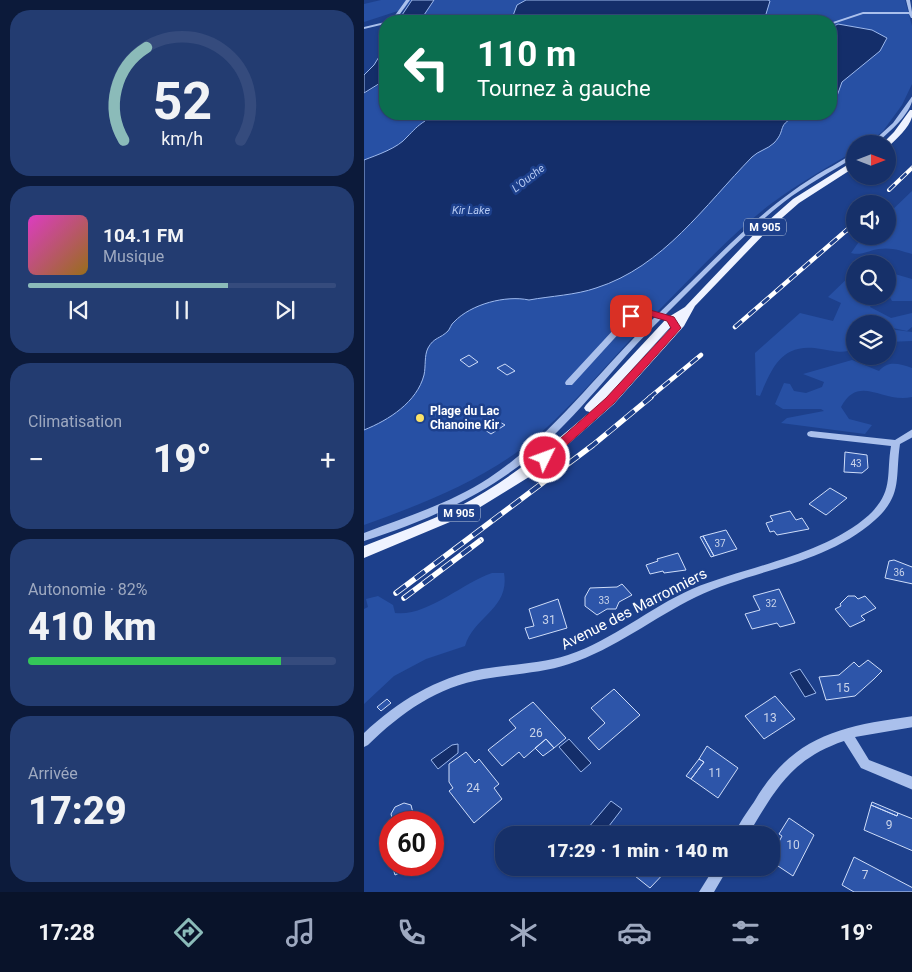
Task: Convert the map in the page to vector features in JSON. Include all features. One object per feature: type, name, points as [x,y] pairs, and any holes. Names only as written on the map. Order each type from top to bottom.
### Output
[{"type":"main road","points":[[896,135],[912,112]]},
{"type":"main road","name":"M 905","points":[[364,552],[464,510],[524,474],[545,458],[610,400],[669,322],[689,307],[764,229],[796,201],[846,170]]},
{"type":"street","points":[[397,15],[408,0]]},
{"type":"street","points":[[837,22],[863,13],[912,15],[908,0]]},
{"type":"street","points":[[364,28],[379,24]]},
{"type":"street","points":[[883,135],[895,124],[912,96]]},
{"type":"street","name":"M 905","points":[[364,537],[456,501],[505,472],[530,453],[669,322],[739,238],[772,208],[800,188],[846,160]]},
{"type":"street","points":[[569,383],[631,316],[650,313],[669,322]]},
{"type":"street","points":[[811,434],[896,443],[912,432]]},
{"type":"street","name":"Avenue des Marronniers","points":[[364,741],[403,705],[428,692],[468,677],[555,664],[572,658],[621,634],[693,593],[753,570],[800,557],[835,542],[871,517],[889,497],[896,443]]},
{"type":"street","points":[[747,826],[782,771],[808,749],[824,741],[870,728],[912,721]]},
{"type":"street","points":[[847,735],[865,764],[912,784]]},
{"type":"street","points":[[706,892],[716,876]]},
{"type":"shaded area","points":[[381,0],[412,0],[404,9],[386,15],[379,15],[379,17],[364,22],[364,4]]},
{"type":"shaded area","points":[[434,0],[905,0],[912,26],[912,84],[902,105],[883,131],[878,135],[846,135],[846,156],[782,196],[742,228],[641,328],[556,419],[537,436],[499,464],[462,485],[364,525],[364,94],[379,85],[379,120],[837,120],[837,15],[424,15]]},
{"type":"shaded area","points":[[912,191],[912,254],[888,249],[859,254],[851,253],[857,245],[896,245],[896,206]]},
{"type":"shaded area","points":[[896,274],[912,279],[912,301],[896,301]]},
{"type":"shaded area","points":[[846,280],[846,305],[871,305],[870,307],[885,315],[846,315],[846,352],[808,348],[797,349],[788,353],[775,366],[760,396],[756,395],[755,353],[800,313],[833,321],[841,303],[828,297]]},
{"type":"shaded area","points":[[912,313],[912,327],[907,331],[896,329],[896,317]]},
{"type":"shaded area","points":[[896,330],[912,332],[912,341],[896,342]]},
{"type":"shaded area","points":[[846,362],[846,365],[864,365],[879,371],[887,365],[898,364],[912,368],[912,397],[891,397],[864,391],[856,392],[848,397],[841,407],[849,419],[872,425],[865,434],[781,423],[787,418],[824,411],[821,409],[783,409],[775,404],[784,383],[790,384],[794,391],[806,393],[822,387],[824,382],[803,374]]},
{"type":"shaded area","points":[[492,573],[504,573],[502,595],[497,604],[476,627],[465,646],[426,659],[394,676],[364,704],[364,609],[368,607],[366,599],[378,596],[393,605],[395,613],[407,613],[432,605]]},
{"type":"water","points":[[412,0],[434,0],[424,15],[402,15]]},
{"type":"water","points":[[526,0],[770,1],[765,15],[513,15],[517,5]]},
{"type":"water","points":[[837,24],[872,30],[887,38],[880,51],[842,82],[837,96]]},
{"type":"water","points":[[379,57],[379,84],[364,93],[364,75]]},
{"type":"water","name":"Kir Lake","points":[[789,120],[784,124],[774,143],[752,157],[682,233],[642,265],[620,278],[596,288],[572,294],[529,300],[510,299],[489,302],[461,316],[445,334],[428,348],[424,375],[409,402],[383,421],[364,430],[364,160],[398,145],[425,121]]},
{"type":"water","points":[[800,669],[816,693],[805,697],[790,673]]},
{"type":"water","points":[[569,739],[591,763],[581,772],[559,747]]},
{"type":"water","points":[[458,744],[458,753],[438,769],[431,760],[452,745]]},
{"type":"water","points":[[611,801],[622,809],[609,826],[590,826]]},
{"type":"building","points":[[469,355],[478,362],[469,367],[460,360]]},
{"type":"building","points":[[505,364],[515,371],[507,375],[497,368]]},
{"type":"building","points":[[498,421],[505,425],[491,434],[485,430]]},
{"type":"building","points":[[845,452],[867,455],[868,468],[862,473],[844,472]]},
{"type":"building","points":[[830,488],[847,498],[826,515],[809,504]]},
{"type":"building","points":[[790,511],[796,520],[802,518],[809,529],[777,535],[774,531],[770,532],[766,523],[773,521],[770,516]]},
{"type":"building","points":[[726,530],[737,549],[714,556],[703,536]]},
{"type":"building","points":[[703,536],[714,556],[711,557],[700,537]]},
{"type":"building","points":[[678,553],[686,570],[664,573],[663,571],[650,574],[646,565],[658,561],[657,559]]},
{"type":"building","points":[[894,560],[912,567],[913,564],[913,584],[885,578],[889,561]]},
{"type":"building","points":[[622,584],[632,595],[619,602],[616,609],[607,609],[597,615],[585,606],[585,597],[590,588],[617,587]]},
{"type":"building","points":[[779,589],[795,623],[780,627],[777,623],[752,629],[745,614],[760,610],[753,596]]},
{"type":"building","points":[[848,596],[855,596],[858,599],[865,596],[876,608],[861,616],[865,620],[850,627],[835,609],[841,606],[840,604]]},
{"type":"building","points":[[558,599],[567,628],[529,639],[525,628],[534,626],[529,609]]},
{"type":"building","points":[[868,660],[882,671],[874,679],[855,696],[826,700],[819,677],[839,675],[854,662],[859,667]]},
{"type":"building","points":[[614,689],[640,715],[599,750],[588,738],[605,723],[591,708]]},
{"type":"building","points":[[775,696],[795,719],[764,739],[745,716]]},
{"type":"building","points":[[387,699],[391,703],[381,711],[377,707]]},
{"type":"building","points":[[533,702],[566,738],[554,748],[546,739],[524,758],[519,752],[502,766],[488,750],[516,728],[509,720]]},
{"type":"building","points":[[546,739],[554,748],[543,756],[535,748]]},
{"type":"building","points":[[707,746],[738,768],[718,798],[691,779],[704,762],[699,759]]},
{"type":"building","points":[[466,752],[475,763],[479,759],[499,784],[494,788],[502,799],[474,823],[449,791],[453,788],[449,782],[449,764]]},
{"type":"building","points":[[699,759],[704,762],[691,779],[686,776]]},
{"type":"building","points":[[872,802],[898,813],[897,816],[871,805]]},
{"type":"building","points":[[404,803],[411,805],[412,811],[393,811],[395,807]]},
{"type":"building","points":[[871,805],[897,816],[898,813],[913,819],[913,851],[864,830]]},
{"type":"building","points":[[789,818],[814,835],[793,876],[780,867],[780,840],[782,836],[780,832]]},
{"type":"building","points":[[854,857],[913,888],[913,892],[854,892],[842,885]]},
{"type":"building","points":[[635,876],[661,876],[650,888]]},
{"type":"railway","points":[[889,190],[913,167]]},
{"type":"railway","points":[[735,327],[846,231]]},
{"type":"railway","points":[[649,398],[701,355]]},
{"type":"railway","points":[[396,593],[593,445],[651,397]]},
{"type":"railway","points":[[404,598],[481,540]]},
{"type":"place","name":"Plage du Lac Chanoine Kir","points":[[420,418]]},
{"type":"route","points":[[545,458],[610,400],[676,328],[671,320],[650,313],[631,316]]},
{"type":"water label","name":"L'Ouche","points":[[528,178]]}]
